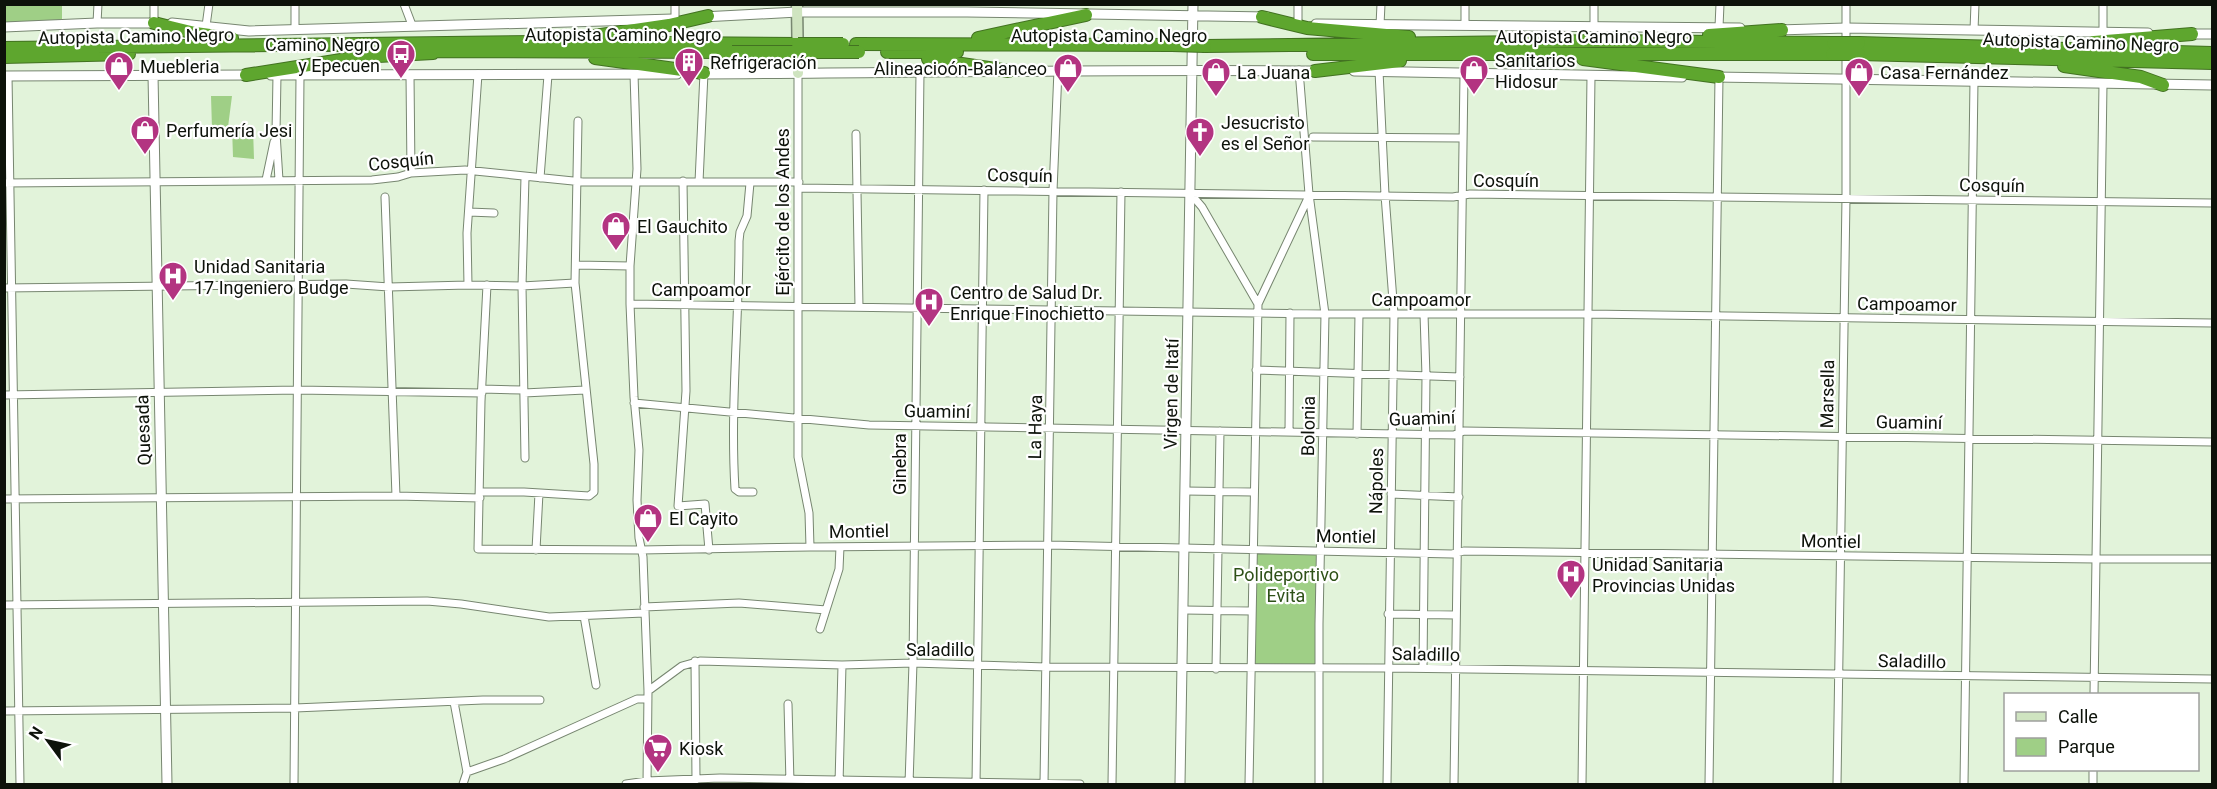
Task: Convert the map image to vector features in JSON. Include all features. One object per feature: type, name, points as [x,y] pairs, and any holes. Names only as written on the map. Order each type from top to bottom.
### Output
[{"type":"highway","points":[[907,44],[999,35],[1086,15]]},
{"type":"highway","points":[[535,42],[619,33],[708,16]]},
{"type":"highway","points":[[1262,17],[1306,28],[1455,49]]},
{"type":"highway","points":[[154,23],[220,37],[302,44]]},
{"type":"highway","points":[[1598,42],[1630,38],[1705,36],[1782,30]]},
{"type":"highway","points":[[1974,45],[2071,44],[2192,34]]},
{"type":"highway","name":"Autopista Camino Negro","points":[[4,48],[535,42],[861,50],[1172,49]]},
{"type":"highway","name":"Autopista Camino Negro","points":[[861,50],[907,44],[1205,50],[1455,49],[1598,42],[1832,49]]},
{"type":"highway","name":"Autopista Camino Negro","points":[[1455,49],[1550,53],[1859,49],[1974,45],[2212,52]]},
{"type":"highway","name":"Autopista Camino Negro","points":[[4,57],[370,50],[732,48]]},
{"type":"highway","points":[[1315,71],[1455,49]]},
{"type":"highway","name":"Autopista Camino Negro","points":[[1859,49],[2013,58],[2212,63]]},
{"type":"highway","points":[[861,50],[1009,71]]},
{"type":"highway","points":[[246,75],[360,57],[461,51]]},
{"type":"highway","points":[[510,51],[603,59],[704,74]]},
{"type":"highway","points":[[1550,53],[1598,62],[1719,77]]},
{"type":"highway","points":[[2013,58],[2140,77],[2163,85]]},
{"type":"main road","name":"Ejército de los Andes","points":[[798,8],[798,73]]},
{"type":"street","points":[[97,23],[98,4]]},
{"type":"street","points":[[154,4],[154,23]]},
{"type":"street","points":[[206,26],[210,4]]},
{"type":"street","points":[[295,4],[295,30]]},
{"type":"street","points":[[404,4],[412,25]]},
{"type":"street","points":[[675,4],[675,19]]},
{"type":"street","points":[[1117,4],[1117,15]]},
{"type":"street","name":"Virgen de Itatí","points":[[1180,784],[1193,4]]},
{"type":"street","points":[[1298,4],[1298,21]]},
{"type":"street","points":[[1380,25],[1381,4]]},
{"type":"street","points":[[1465,4],[1465,24]]},
{"type":"street","points":[[1594,4],[1594,25]]},
{"type":"street","points":[[1719,27],[1720,4]]},
{"type":"street","name":"Marsella","points":[[1837,784],[1846,198],[1846,4]]},
{"type":"street","points":[[1974,30],[1975,4]]},
{"type":"street","points":[[2103,4],[2103,31]]},
{"type":"street","points":[[4,27],[154,23],[249,31],[412,25],[627,22],[798,8],[967,8],[1037,9],[1086,15],[1279,17],[1314,24],[1594,25],[1782,30],[1846,28],[2212,34]]},
{"type":"street","name":"La Haya","points":[[1044,784],[1053,191],[1058,70]]},
{"type":"street","points":[[20,784],[16,499],[8,288],[6,76],[32,78],[153,75],[1299,70],[2212,85]]},
{"type":"street","name":"Bolonia","points":[[1299,70],[1309,194],[1325,314],[1320,551],[1319,784]]},
{"type":"street","name":"Nápoles","points":[[1379,71],[1394,314],[1387,784]]},
{"type":"street","name":"Ginebra","points":[[909,783],[920,72]]},
{"type":"street","name":"Ejército de los Andes","points":[[798,73],[798,466],[809,513],[810,547]]},
{"type":"street","points":[[468,285],[467,248],[478,74]]},
{"type":"street","points":[[634,74],[637,169],[630,266],[630,304],[634,403],[639,450],[637,500],[648,691],[647,783]]},
{"type":"street","points":[[699,182],[704,74]]},
{"type":"street","points":[[1454,784],[1464,74]]},
{"type":"street","name":"Quesada","points":[[153,75],[167,784]]},
{"type":"street","points":[[277,75],[276,134],[279,180]]},
{"type":"street","points":[[410,75],[411,173]]},
{"type":"street","points":[[540,178],[548,75]]},
{"type":"street","points":[[294,784],[300,76]]},
{"type":"street","points":[[1582,784],[1591,76]]},
{"type":"street","points":[[1709,784],[1719,77]]},
{"type":"street","points":[[1964,784],[1974,81]]},
{"type":"street","points":[[2094,693],[2103,84]]},
{"type":"street","points":[[4,499],[539,493],[589,496],[594,492],[594,464],[575,283],[578,121]]},
{"type":"street","points":[[266,180],[276,134]]},
{"type":"street","points":[[856,134],[859,307]]},
{"type":"street","points":[[1313,137],[1462,138]]},
{"type":"street","name":"Cosquín","points":[[7,183],[372,180],[411,173],[465,170],[576,181],[750,183],[858,190],[1589,195],[2212,203]]},
{"type":"street","points":[[525,177],[522,286],[525,458]]},
{"type":"street","points":[[684,181],[686,305],[684,410],[678,506],[705,504],[709,550]]},
{"type":"street","points":[[750,183],[747,216],[739,241],[733,453],[735,489],[739,492],[753,492]]},
{"type":"street","points":[[976,784],[984,190]]},
{"type":"street","points":[[1112,784],[1121,192]]},
{"type":"street","points":[[1190,193],[1202,207],[1258,308]]},
{"type":"street","points":[[1249,784],[1258,308],[1309,194]]},
{"type":"street","points":[[385,197],[396,496]]},
{"type":"street","points":[[469,212],[494,213]]},
{"type":"street","name":"Campoamor","points":[[576,265],[630,266]]},
{"type":"street","points":[[8,288],[346,284],[388,287],[522,286],[575,283]]},
{"type":"street","points":[[480,495],[482,391],[488,285]]},
{"type":"street","name":"Campoamor","points":[[630,304],[1189,311],[1258,308],[1290,313],[1325,314],[1588,314],[2212,323]]},
{"type":"street","points":[[1289,432],[1290,313]]},
{"type":"street","points":[[1357,434],[1359,314]]},
{"type":"street","points":[[1423,668],[1426,376],[1424,314]]},
{"type":"street","points":[[1256,370],[1460,377]]},
{"type":"street","points":[[4,395],[297,390],[393,392],[585,390]]},
{"type":"street","name":"Guaminí","points":[[634,403],[684,410],[869,425],[1357,434],[1454,435],[1464,431],[2212,441]]},
{"type":"street","points":[[1216,669],[1220,431]]},
{"type":"street","points":[[1185,490],[1253,492]]},
{"type":"street","points":[[536,550],[539,493]]},
{"type":"street","points":[[1391,494],[1459,497]]},
{"type":"street","name":"Montiel","points":[[480,495],[478,549],[709,550],[913,545],[1049,545],[1423,553],[1464,551],[2212,559]]},
{"type":"street","points":[[820,629],[839,569],[840,547]]},
{"type":"street","points":[[4,605],[439,602],[549,617],[739,603],[826,610]]},
{"type":"street","points":[[1184,610],[1251,611]]},
{"type":"street","points":[[1388,614],[1456,615]]},
{"type":"street","points":[[584,616],[596,685]]},
{"type":"street","points":[[648,691],[682,666],[695,661],[696,780]]},
{"type":"street","name":"Saladillo","points":[[695,661],[842,665],[912,663],[1182,669],[1423,668],[2212,679]]},
{"type":"street","points":[[839,782],[842,665]]},
{"type":"street","points":[[467,772],[504,759],[637,699],[648,699]]},
{"type":"street","points":[[4,711],[166,711],[540,700]]},
{"type":"street","points":[[454,702],[467,772],[463,784]]},
{"type":"street","points":[[788,704],[790,782]]},
{"type":"street","points":[[626,784],[696,780],[1080,784]]},
{"type":"green space","points":[[5,5],[62,5],[62,20],[5,23]]},
{"type":"green space","points":[[211,96],[232,96],[228,127],[212,128]]},
{"type":"green space","points":[[232,127],[253,128],[254,159],[233,157]]},
{"type":"green space","name":"Polideportivo Evita","points":[[1253,550],[1320,551],[1319,668],[1250,669]]},
{"type":"place","name":"Camino Negro y Epecuen","points":[[401,80]]},
{"type":"place","name":"Refrigeración","points":[[689,88]]},
{"type":"place","name":"Muebleria","points":[[119,92]]},
{"type":"place","name":"Alineacioón-Balanceo","points":[[1068,94]]},
{"type":"place","name":"Sanitarios Hidosur","points":[[1474,96]]},
{"type":"place","name":"La Juana","points":[[1216,98]]},
{"type":"place","name":"Casa Fernández","points":[[1859,98]]},
{"type":"place","name":"Perfumería Jesi","points":[[145,156]]},
{"type":"place","name":"Jesucristo es el Señor","points":[[1200,158]]},
{"type":"place","name":"El Gauchito","points":[[616,252]]},
{"type":"place","name":"Unidad Sanitaria 17 Ingeniero Budge","points":[[173,302]]},
{"type":"place","name":"Centro de Salud Dr. Enrique Finochietto","points":[[929,328]]},
{"type":"place","name":"El Cayito","points":[[648,544]]},
{"type":"place","name":"Unidad Sanitaria Provincias Unidas","points":[[1571,600]]},
{"type":"place","name":"Kiosk","points":[[658,774]]}]
